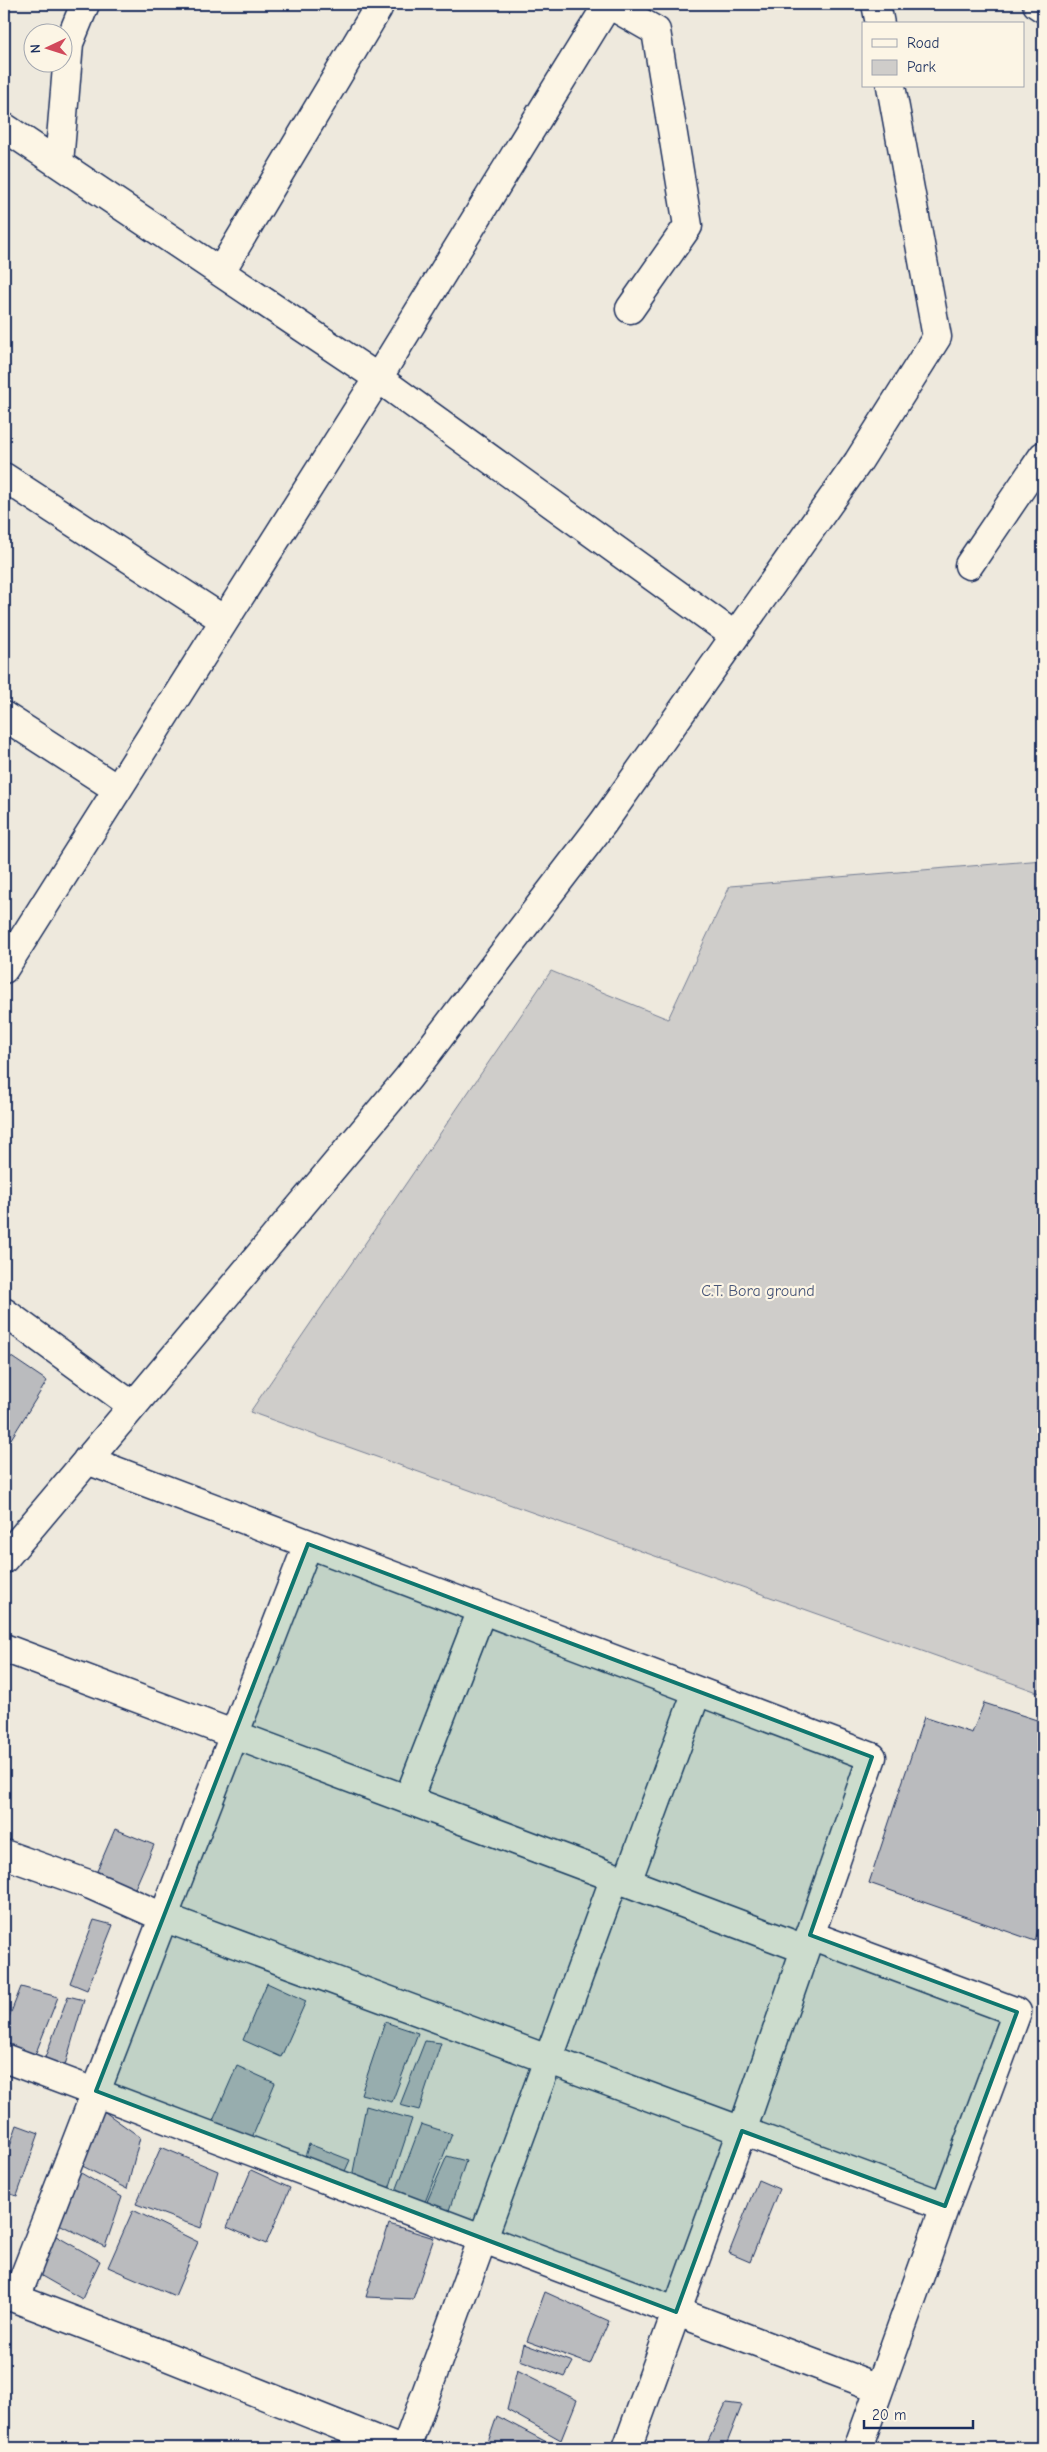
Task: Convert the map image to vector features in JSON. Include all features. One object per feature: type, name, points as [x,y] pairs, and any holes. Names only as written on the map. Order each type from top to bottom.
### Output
[{"type":"street","points":[[59,164],[69,43],[85,4]]},
{"type":"street","points":[[4,969],[378,378],[609,4],[656,31],[688,226],[630,309]]},
{"type":"street","points":[[876,4],[880,22]]},
{"type":"street","points":[[1037,4],[1043,8]]},
{"type":"street","points":[[221,271],[378,8]]},
{"type":"street","points":[[4,1559],[408,1078],[603,823],[858,462],[937,337],[891,88]]},
{"type":"street","points":[[4,127],[378,378],[735,636]]},
{"type":"street","points":[[969,565],[1043,456]]},
{"type":"street","points":[[4,477],[224,620]]},
{"type":"street","points":[[4,716],[117,790]]},
{"type":"street","points":[[4,1312],[133,1406]]},
{"type":"street","points":[[87,1460],[872,1757],[742,2131],[627,2448]]},
{"type":"street","points":[[308,1544],[96,2091],[10,2296],[396,2448]]},
{"type":"street","points":[[408,1800],[482,1610]]},
{"type":"street","points":[[4,1648],[621,1880],[1017,2012],[944,2206],[858,2448]]},
{"type":"street","points":[[406,2448],[549,2060],[697,1691]]},
{"type":"street","points":[[4,1854],[91,1885],[163,1917],[944,2206]]},
{"type":"street","points":[[4,2058],[96,2091],[879,2388]]},
{"type":"highlighted area","points":[[308,1544],[872,1757],[810,1935],[1017,2012],[945,2206],[742,2131],[676,2312],[96,2091]]},
{"type":"green space","name":"C.T. Bora ground","points":[[1043,860],[1043,1694],[250,1412],[551,971],[668,1019],[730,886]]},
{"type":"building","points":[[4,1352],[47,1381],[11,1439],[4,1435]]},
{"type":"building","points":[[984,1703],[1043,1722],[1043,1733],[1038,1754],[1043,1756],[1043,1913],[1035,1941],[869,1883],[924,1717],[972,1733]]},
{"type":"building","points":[[115,1829],[154,1845],[129,1902],[91,1885]]},
{"type":"building","points":[[94,1920],[113,1925],[87,1990],[70,1983]]},
{"type":"building","points":[[267,1983],[306,2001],[281,2057],[243,2040]]},
{"type":"building","points":[[21,1987],[58,1997],[33,2060],[4,2051],[4,2030]]},
{"type":"building","points":[[68,1996],[84,2000],[63,2072],[43,2063]]},
{"type":"building","points":[[385,2022],[418,2033],[392,2102],[361,2094]]},
{"type":"building","points":[[425,2041],[441,2043],[419,2110],[400,2105]]},
{"type":"building","points":[[237,2066],[275,2083],[251,2140],[212,2123]]},
{"type":"building","points":[[88,2100],[140,2137],[127,2189],[63,2156]]},
{"type":"building","points":[[366,2106],[412,2119],[388,2192],[352,2177]]},
{"type":"building","points":[[421,2124],[452,2134],[421,2212],[393,2199]]},
{"type":"building","points":[[17,2125],[39,2133],[17,2196],[4,2192],[4,2163]]},
{"type":"building","points":[[309,2144],[350,2160],[341,2180],[302,2166]]},
{"type":"building","points":[[161,2147],[218,2171],[201,2228],[136,2204]]},
{"type":"building","points":[[447,2156],[466,2161],[446,2219],[422,2213]]},
{"type":"building","points":[[57,2159],[122,2197],[105,2247],[39,2214]]},
{"type":"building","points":[[251,2170],[290,2188],[266,2244],[227,2227]]},
{"type":"building","points":[[758,2180],[779,2189],[750,2262],[729,2253]]},
{"type":"building","points":[[133,2210],[198,2242],[175,2296],[108,2267]]},
{"type":"building","points":[[389,2224],[434,2238],[413,2299],[366,2297]]},
{"type":"building","points":[[49,2232],[100,2261],[82,2299],[38,2274]]},
{"type":"building","points":[[545,2292],[609,2321],[590,2364],[527,2341]]},
{"type":"building","points":[[524,2344],[573,2362],[565,2377],[520,2360]]},
{"type":"building","points":[[517,2370],[577,2400],[561,2440],[507,2410]]},
{"type":"building","points":[[726,2403],[742,2405],[725,2448],[705,2448]]},
{"type":"building","points":[[497,2416],[558,2448],[486,2448]]}]
